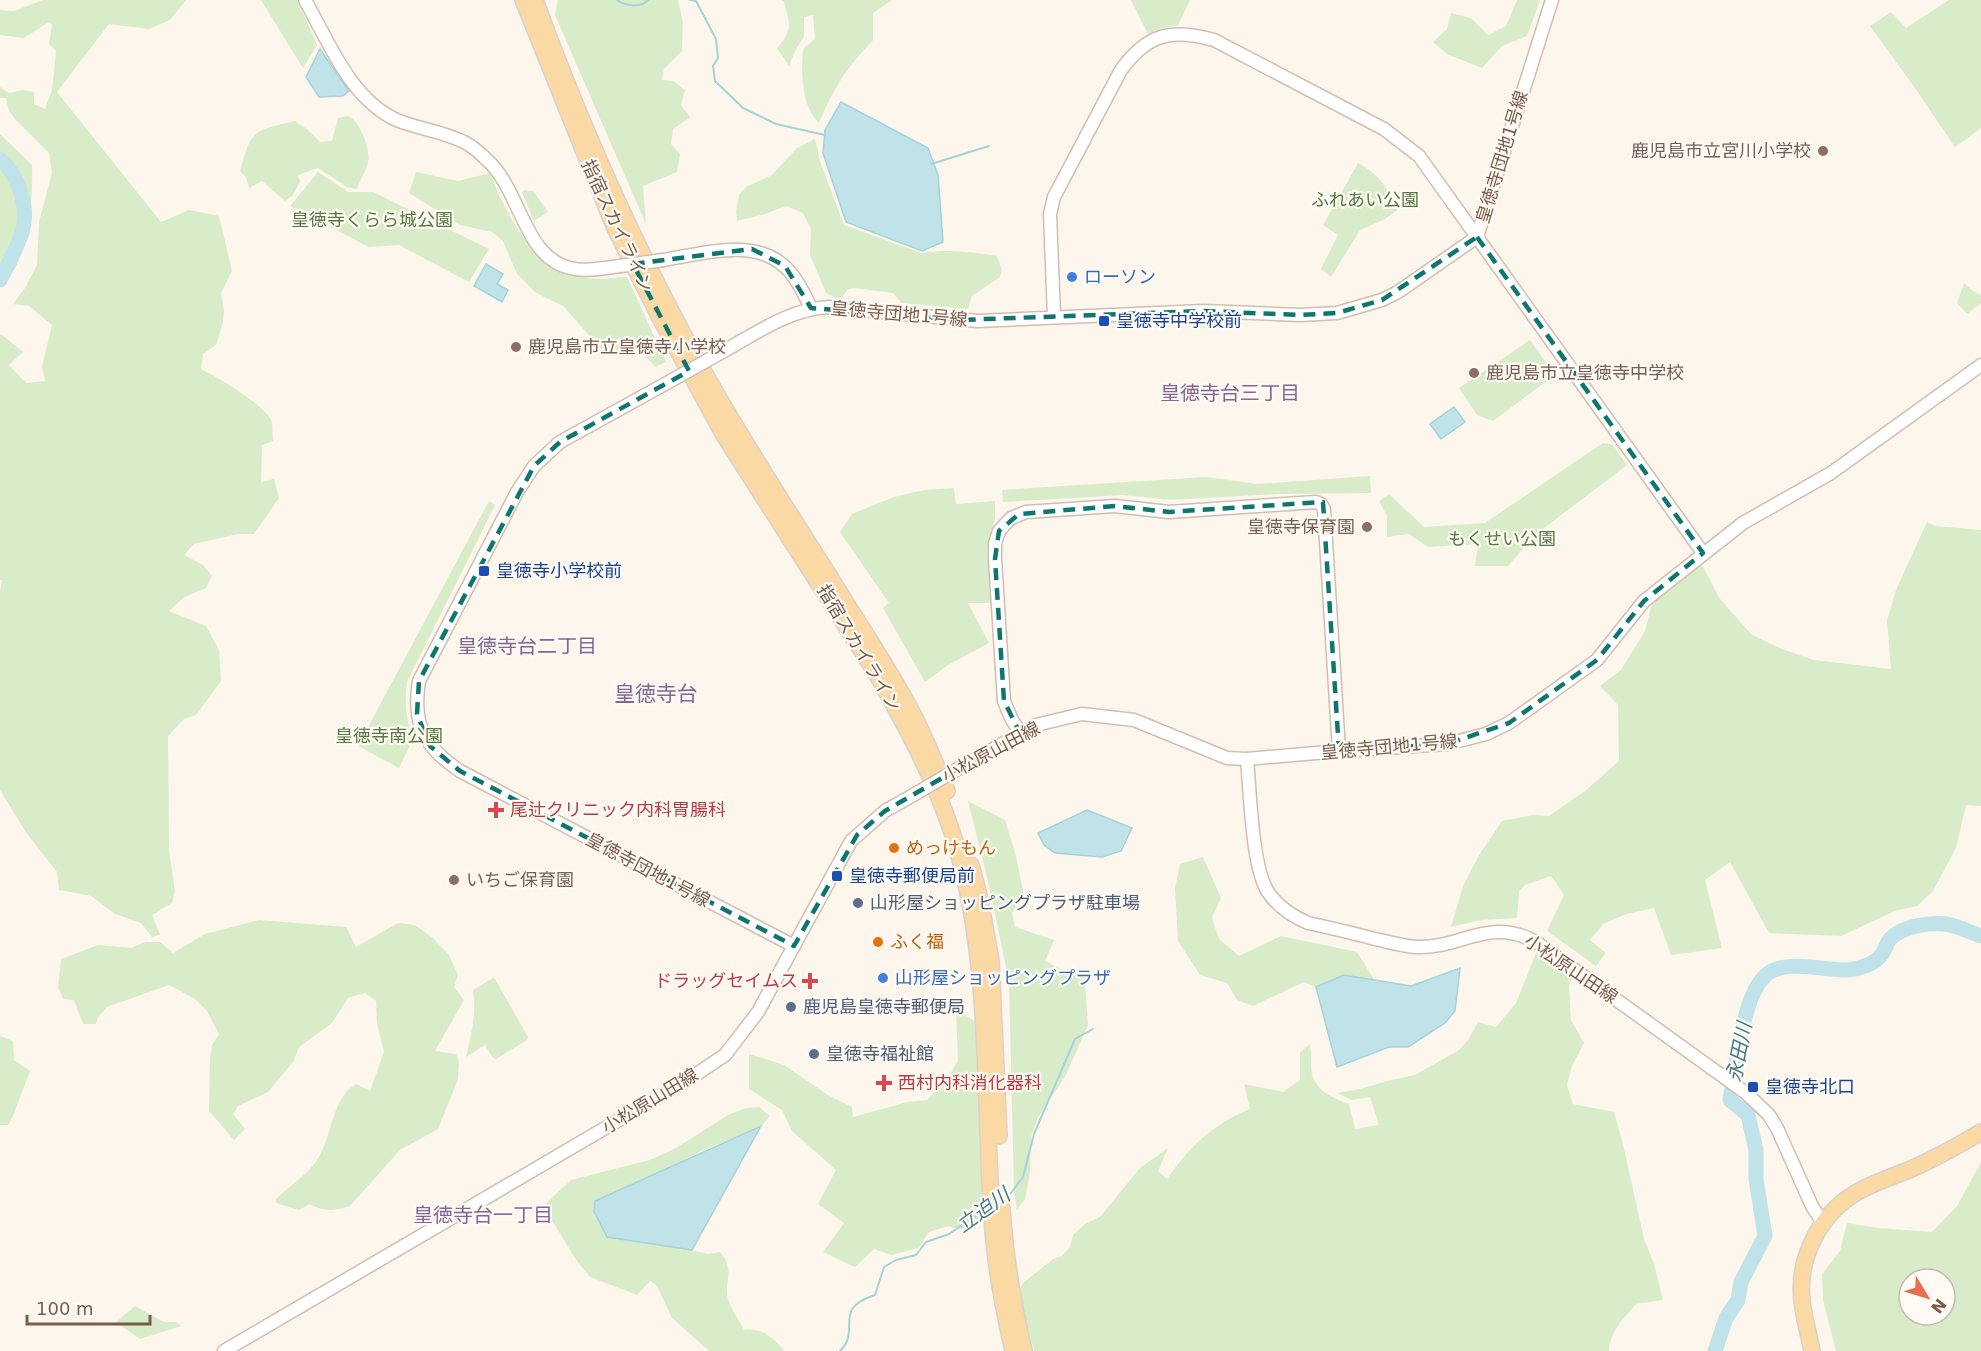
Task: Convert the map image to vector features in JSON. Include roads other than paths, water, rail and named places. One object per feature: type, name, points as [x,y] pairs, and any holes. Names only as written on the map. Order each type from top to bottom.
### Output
[{"type":"main road","name":"指宿スカイライン","points":[[523,0],[539,27],[623,213],[706,376],[891,674],[916,721],[952,803],[980,899],[991,961],[994,1003],[996,1186],[1003,1227],[1013,1351]]},
{"type":"main road","name":"指宿スカイライン","points":[[535,0],[539,27]]},
{"type":"main road","points":[[1812,1351],[1802,1300],[1802,1282],[1810,1246],[1822,1223],[1834,1210],[1860,1190],[1953,1149],[1981,1132]]},
{"type":"main road","name":"指宿スカイライン","points":[[1011,1317],[1024,1351]]},
{"type":"street","points":[[305,0],[345,71],[363,96],[398,121],[464,142],[496,168],[512,195],[534,242],[542,253],[557,263],[570,268],[587,269],[752,249],[775,258],[792,273],[811,308]]},
{"type":"street","name":"皇徳寺団地1号線","points":[[794,946],[460,771],[443,760],[430,746],[421,730],[416,698],[419,681],[517,492],[534,465],[560,442],[791,314],[811,308],[829,307],[978,321],[1204,310],[1300,315],[1337,313],[1371,304],[1398,292],[1477,237],[1552,0]]},
{"type":"street","points":[[1054,316],[1050,222],[1054,197],[1127,62],[1142,46],[1167,36],[1190,34],[1214,40],[1384,129],[1419,156],[1703,554]]},
{"type":"street","name":"皇徳寺団地1号線","points":[[1247,759],[1447,744],[1486,734],[1509,723],[1597,660],[1644,601],[1703,554],[1761,511],[1830,473],[1981,365]]},
{"type":"street","points":[[1020,733],[1004,701],[995,559],[995,543],[999,531],[1011,518],[1026,512],[1115,506],[1169,512],[1316,502],[1324,509],[1339,751]]},
{"type":"street","name":"小松原山田線","points":[[224,1351],[713,1063],[735,1043],[758,1012],[851,841],[885,811],[1020,733],[1053,720],[1082,714],[1125,717],[1215,754],[1227,758],[1247,759],[1261,875],[1266,890],[1294,916],[1308,923],[1408,946],[1436,945],[1494,931],[1507,931],[1527,937],[1746,1093],[1769,1115],[1822,1223]]},
{"type":"water","points":[[320,49],[349,91],[343,96],[319,97],[306,77]]},
{"type":"water","points":[[841,102],[928,148],[938,175],[943,242],[922,251],[846,222],[823,153],[825,130]]},
{"type":"water","points":[[486,264],[503,274],[497,284],[508,290],[502,302],[474,286]]},
{"type":"water","points":[[1454,407],[1465,422],[1441,439],[1430,424]]},
{"type":"water","points":[[1087,810],[1132,828],[1121,851],[1102,857],[1055,853],[1044,845],[1038,833]]},
{"type":"water","points":[[1460,968],[1455,1011],[1445,1023],[1408,1047],[1389,1047],[1337,1067],[1316,987],[1344,975],[1411,986]]},
{"type":"water","points":[[761,1126],[692,1250],[607,1237],[594,1211],[595,1201]]},
{"type":"waterway","points":[[617,0],[633,5],[645,3],[648,0]]},
{"type":"waterway","points":[[690,0],[696,1],[716,39],[718,58],[713,66],[715,81],[743,108],[776,124],[825,135]]},
{"type":"waterway","points":[[931,164],[989,146]]},
{"type":"waterway","points":[[0,159],[17,183],[21,192],[24,213],[20,238],[0,280]]},
{"type":"waterway","name":"永田川","points":[[1715,1351],[1726,1318],[1738,1300],[1741,1282],[1765,1236],[1756,1179],[1756,1150],[1748,1115],[1730,1100],[1745,1017],[1756,987],[1764,977],[1781,968],[1804,966],[1848,970],[1866,966],[1884,952],[1890,939],[1916,926],[1946,924],[1981,936]]},
{"type":"waterway","name":"立迫川","points":[[998,1201],[1011,1193],[1023,1177],[1034,1134],[1075,1039],[1093,1029]]},
{"type":"waterway","name":"立迫川","points":[[840,1351],[849,1335],[850,1313],[862,1301],[875,1295],[884,1267],[896,1260],[916,1255],[926,1242],[949,1234],[986,1209]]},
{"type":"place","name":"鹿児島市立宮川小学校","points":[[1823,151]]},
{"type":"place","name":"ローソン","points":[[1072,277]]},
{"type":"place","name":"皇徳寺中学校前","points":[[1104,321]]},
{"type":"place","name":"鹿児島市立皇徳寺小学校","points":[[516,347]]},
{"type":"place","name":"鹿児島市立皇徳寺中学校","points":[[1474,373]]},
{"type":"place","name":"皇徳寺保育園","points":[[1367,527]]},
{"type":"place","name":"皇徳寺小学校前","points":[[484,571]]},
{"type":"place","name":"尾辻クリニック内科胃腸科","points":[[496,810]]},
{"type":"place","name":"めっけもん","points":[[894,848]]},
{"type":"place","name":"皇徳寺郵便局前","points":[[837,876]]},
{"type":"place","name":"いちご保育園","points":[[454,880]]},
{"type":"place","name":"山形屋ショッピングプラザ駐車場","points":[[858,903]]},
{"type":"place","name":"ふく福","points":[[878,942]]},
{"type":"place","name":"山形屋ショッピングプラザ","points":[[883,978]]},
{"type":"place","name":"ドラッグセイムス","points":[[810,981]]},
{"type":"place","name":"鹿児島皇徳寺郵便局","points":[[791,1007]]},
{"type":"place","name":"皇徳寺福祉館","points":[[814,1054]]},
{"type":"place","name":"西村内科消化器科","points":[[884,1083]]},
{"type":"place","name":"皇徳寺北口","points":[[1753,1087]]},
{"type":"district","name":"皇徳寺台三丁目","points":[[1230,393]]},
{"type":"district","name":"皇徳寺台二丁目","points":[[527,646]]},
{"type":"district","name":"皇徳寺台","points":[[656,694]]},
{"type":"district","name":"皇徳寺台一丁目","points":[[483,1215]]},
{"type":"park label","name":"ふれあい公園","points":[[1365,200]]},
{"type":"park label","name":"皇徳寺くらら城公園","points":[[372,220]]},
{"type":"park label","name":"もくせい公園","points":[[1502,539]]},
{"type":"park label","name":"皇徳寺南公園","points":[[389,736]]}]
